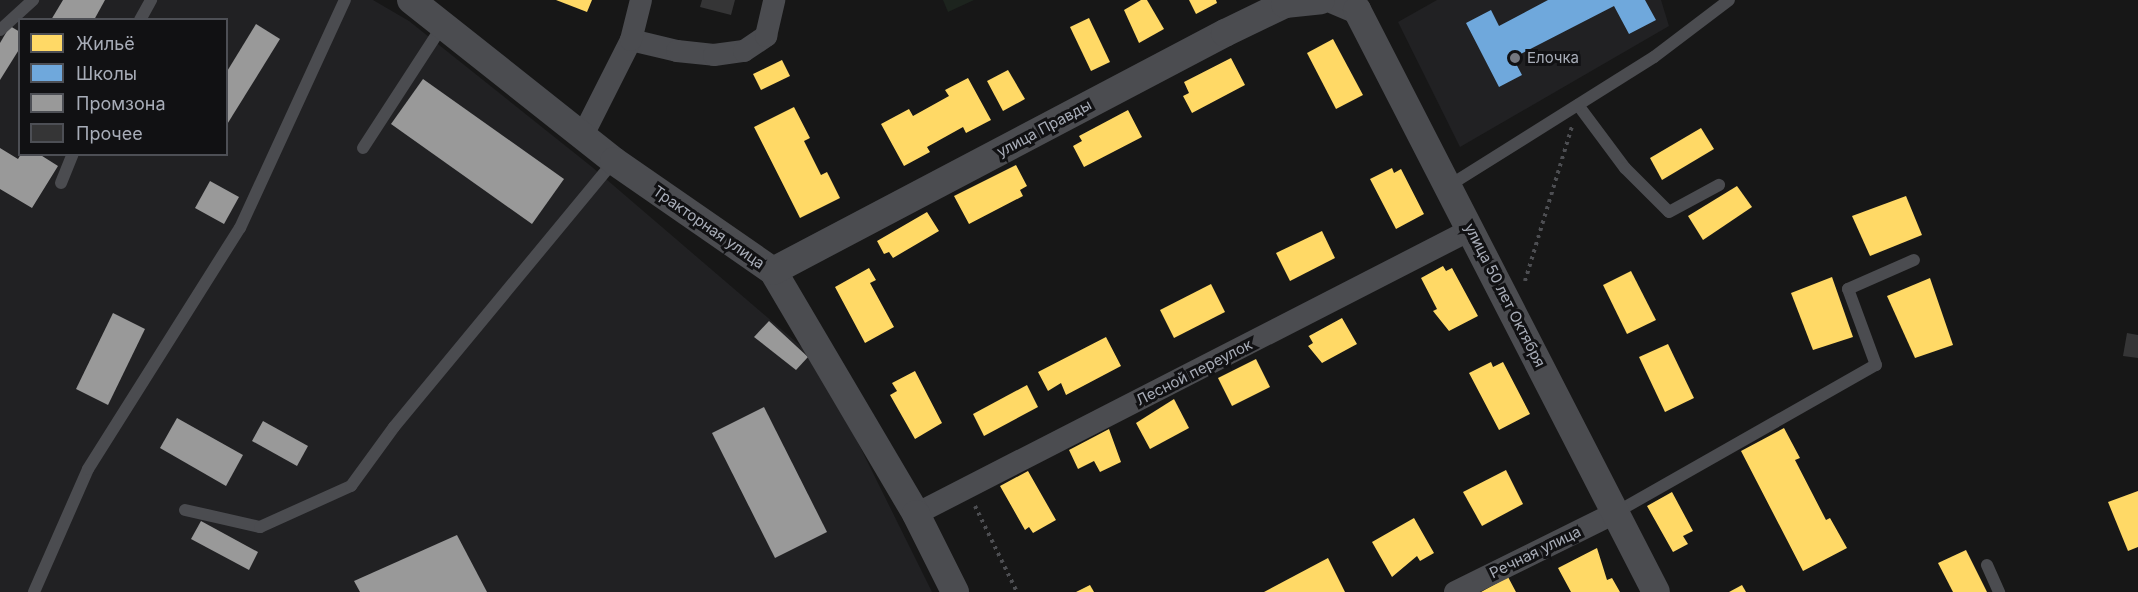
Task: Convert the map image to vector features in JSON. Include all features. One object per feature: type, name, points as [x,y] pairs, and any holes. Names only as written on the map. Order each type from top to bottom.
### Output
[{"type":"street","name":"Тракторная улица","points":[[411,0],[614,161],[773,271],[916,514],[955,592]]},
{"type":"street","points":[[583,135],[631,40],[641,0]]},
{"type":"street","points":[[631,40],[696,53],[744,51],[766,36],[774,0]]},
{"type":"street","name":"улица Правды","points":[[773,271],[1226,33],[1285,4],[1321,0]]},
{"type":"street","name":"улица 50 лет Октября","points":[[1348,3],[1450,185],[1656,592]]},
{"type":"street","name":"Лесной переулок","points":[[916,514],[1472,229]]},
{"type":"street","name":"Речная улица","points":[[1455,592],[1615,513]]},
{"type":"lane","points":[[0,30],[33,0]]},
{"type":"lane","points":[[141,18],[151,0]]},
{"type":"lane","points":[[34,592],[88,469],[240,228],[345,0]]},
{"type":"lane","points":[[1450,185],[1654,57],[1729,0]]},
{"type":"lane","points":[[363,148],[443,25]]},
{"type":"lane","points":[[1578,105],[1625,168],[1668,212],[1719,185]]},
{"type":"lane","points":[[61,183],[72,156]]},
{"type":"lane","points":[[185,510],[260,527],[351,486],[394,427],[614,161]]},
{"type":"lane","points":[[1615,513],[1876,365],[1848,289],[1914,260]]},
{"type":"lane","points":[[1987,565],[1999,592]]},
{"type":"path","points":[[1528,288],[1523,278],[1534,255],[1578,105]]},
{"type":"path","points":[[966,488],[1017,592]]},
{"type":"shaded area","points":[[0,0],[373,0],[409,21],[592,167],[817,360],[932,592],[0,592]]},
{"type":"shaded area","points":[[943,0],[974,0],[948,12]]},
{"type":"shaded area","name":"Елочка","points":[[1437,0],[1661,0],[1669,26],[1460,147],[1398,22]]},
{"type":"building: Жильё","points":[[556,0],[592,0],[587,12]]},
{"type":"building: Жильё","points":[[1141,0],[1147,0],[1164,29],[1139,43],[1124,10]]},
{"type":"building: Жильё","points":[[1189,0],[1216,0],[1217,3],[1196,14]]},
{"type":"building: Жильё","points":[[1089,18],[1110,62],[1091,71],[1070,27]]},
{"type":"building: Жильё","points":[[1333,39],[1363,95],[1336,109],[1307,53]]},
{"type":"building: Жильё","points":[[1231,58],[1245,85],[1192,113],[1183,96],[1189,93],[1184,82]]},
{"type":"building: Жильё","points":[[782,60],[790,76],[761,90],[753,74]]},
{"type":"building: Жильё","points":[[1008,70],[1025,99],[1003,111],[987,81]]},
{"type":"building: Жильё","points":[[968,78],[991,120],[966,133],[963,127],[927,147],[930,152],[904,166],[881,124],[909,109],[913,116],[949,96],[945,90]]},
{"type":"building: Жильё","points":[[794,107],[810,138],[804,141],[821,175],[827,172],[840,198],[800,218],[754,127]]},
{"type":"building: Жильё","points":[[1128,110],[1142,137],[1084,167],[1073,146],[1082,141],[1079,136]]},
{"type":"building: Жильё","points":[[1701,128],[1714,149],[1662,180],[1650,158]]},
{"type":"building: Жильё","points":[[1016,165],[1027,186],[1020,190],[1023,196],[969,224],[954,196]]},
{"type":"building: Жильё","points":[[1392,168],[1394,173],[1401,169],[1424,214],[1396,229],[1370,179]]},
{"type":"building: Жильё","points":[[1737,186],[1752,207],[1703,240],[1688,216]]},
{"type":"building: Жильё","points":[[1906,196],[1922,235],[1870,256],[1852,216]]},
{"type":"building: Жильё","points":[[927,212],[939,231],[893,258],[889,252],[884,254],[877,241]]},
{"type":"building: Жильё","points":[[1322,231],[1335,258],[1290,281],[1276,253]]},
{"type":"building: Жильё","points":[[1443,266],[1446,271],[1452,268],[1478,316],[1449,331],[1433,311],[1437,309],[1421,278]]},
{"type":"building: Жильё","points":[[869,268],[876,280],[870,283],[894,327],[865,343],[835,287]]},
{"type":"building: Жильё","points":[[1631,271],[1656,320],[1627,334],[1603,285]]},
{"type":"building: Жильё","points":[[1832,277],[1853,337],[1813,350],[1791,293]]},
{"type":"building: Жильё","points":[[1930,278],[1953,345],[1915,358],[1887,296]]},
{"type":"building: Жильё","points":[[1211,284],[1225,312],[1174,338],[1160,310]]},
{"type":"building: Жильё","points":[[1342,318],[1357,344],[1322,363],[1308,346],[1313,343],[1309,336]]},
{"type":"building: Жильё","points":[[1106,337],[1121,366],[1066,395],[1061,383],[1048,391],[1038,372]]},
{"type":"building: Жильё","points":[[1668,344],[1694,398],[1665,412],[1639,357]]},
{"type":"building: Жильё","points":[[1256,359],[1270,387],[1232,406],[1218,378]]},
{"type":"building: Жильё","points":[[1491,362],[1493,367],[1503,362],[1530,414],[1499,430],[1469,373]]},
{"type":"building: Жильё","points":[[915,371],[942,423],[915,439],[890,395],[897,391],[892,383]]},
{"type":"building: Жильё","points":[[1027,385],[1038,407],[984,436],[973,414]]},
{"type":"building: Жильё","points":[[1174,399],[1189,428],[1150,449],[1136,423]]},
{"type":"building: Жильё","points":[[1784,428],[1800,458],[1795,460],[1826,520],[1830,518],[1847,548],[1803,571],[1741,451]]},
{"type":"building: Жильё","points":[[1109,429],[1121,462],[1100,472],[1094,461],[1078,469],[1069,450]]},
{"type":"building: Жильё","points":[[1506,470],[1523,504],[1482,526],[1463,492]]},
{"type":"building: Жильё","points":[[1028,471],[1056,520],[1033,533],[1029,527],[1025,530],[1000,486]]},
{"type":"building: Жильё","points":[[2138,491],[2138,547],[2128,551],[2108,502]]},
{"type":"building: Жильё","points":[[1672,492],[1693,531],[1683,536],[1688,544],[1673,552],[1647,506]]},
{"type":"building: Жильё","points":[[1414,518],[1434,553],[1420,561],[1417,556],[1392,577],[1372,542]]},
{"type":"building: Жильё","points":[[1597,548],[1607,580],[1612,578],[1620,592],[1571,592],[1558,568]]},
{"type":"building: Жильё","points":[[1966,550],[1987,592],[1953,592],[1938,563]]},
{"type":"building: Жильё","points":[[1328,558],[1345,592],[1264,592]]},
{"type":"building: Жильё","points":[[1508,577],[1516,592],[1481,592]]},
{"type":"building: Жильё","points":[[1090,585],[1094,592],[1076,592]]},
{"type":"building: Жильё","points":[[1742,585],[1746,592],[1729,592]]},
{"type":"building: Школы","points":[[1548,0],[1645,0],[1656,20],[1629,34],[1614,6],[1513,58],[1522,75],[1499,87],[1466,23],[1491,10],[1499,26]]},
{"type":"building: Промзона","points":[[63,0],[105,0],[95,18],[52,18]]},
{"type":"building: Промзона","points":[[256,24],[280,39],[228,123],[228,70]]},
{"type":"building: Промзона","points":[[10,26],[18,31],[18,51],[0,80],[0,43]]},
{"type":"building: Промзона","points":[[423,79],[564,179],[532,224],[391,124]]},
{"type":"building: Промзона","points":[[0,148],[18,159],[20,156],[42,156],[58,166],[32,208],[0,189]]},
{"type":"building: Промзона","points":[[210,181],[239,197],[224,224],[195,208]]},
{"type":"building: Промзона","points":[[113,313],[145,329],[108,405],[76,389]]},
{"type":"building: Промзона","points":[[769,321],[808,357],[796,370],[754,337]]},
{"type":"building: Промзона","points":[[764,407],[827,532],[775,558],[712,433]]},
{"type":"building: Промзона","points":[[177,418],[243,455],[226,486],[160,448]]},
{"type":"building: Промзона","points":[[263,421],[308,446],[297,466],[252,441]]},
{"type":"building: Промзона","points":[[201,521],[258,552],[249,570],[191,539]]},
{"type":"building: Промзона","points":[[457,535],[487,592],[360,592],[354,581]]},
{"type":"building: Прочее","points":[[702,0],[735,0],[731,15],[700,7]]},
{"type":"building: Прочее","points":[[2127,333],[2138,335],[2138,358],[2123,356]]},
{"type":"place","name":"Елочка","points":[[1515,58]]}]
